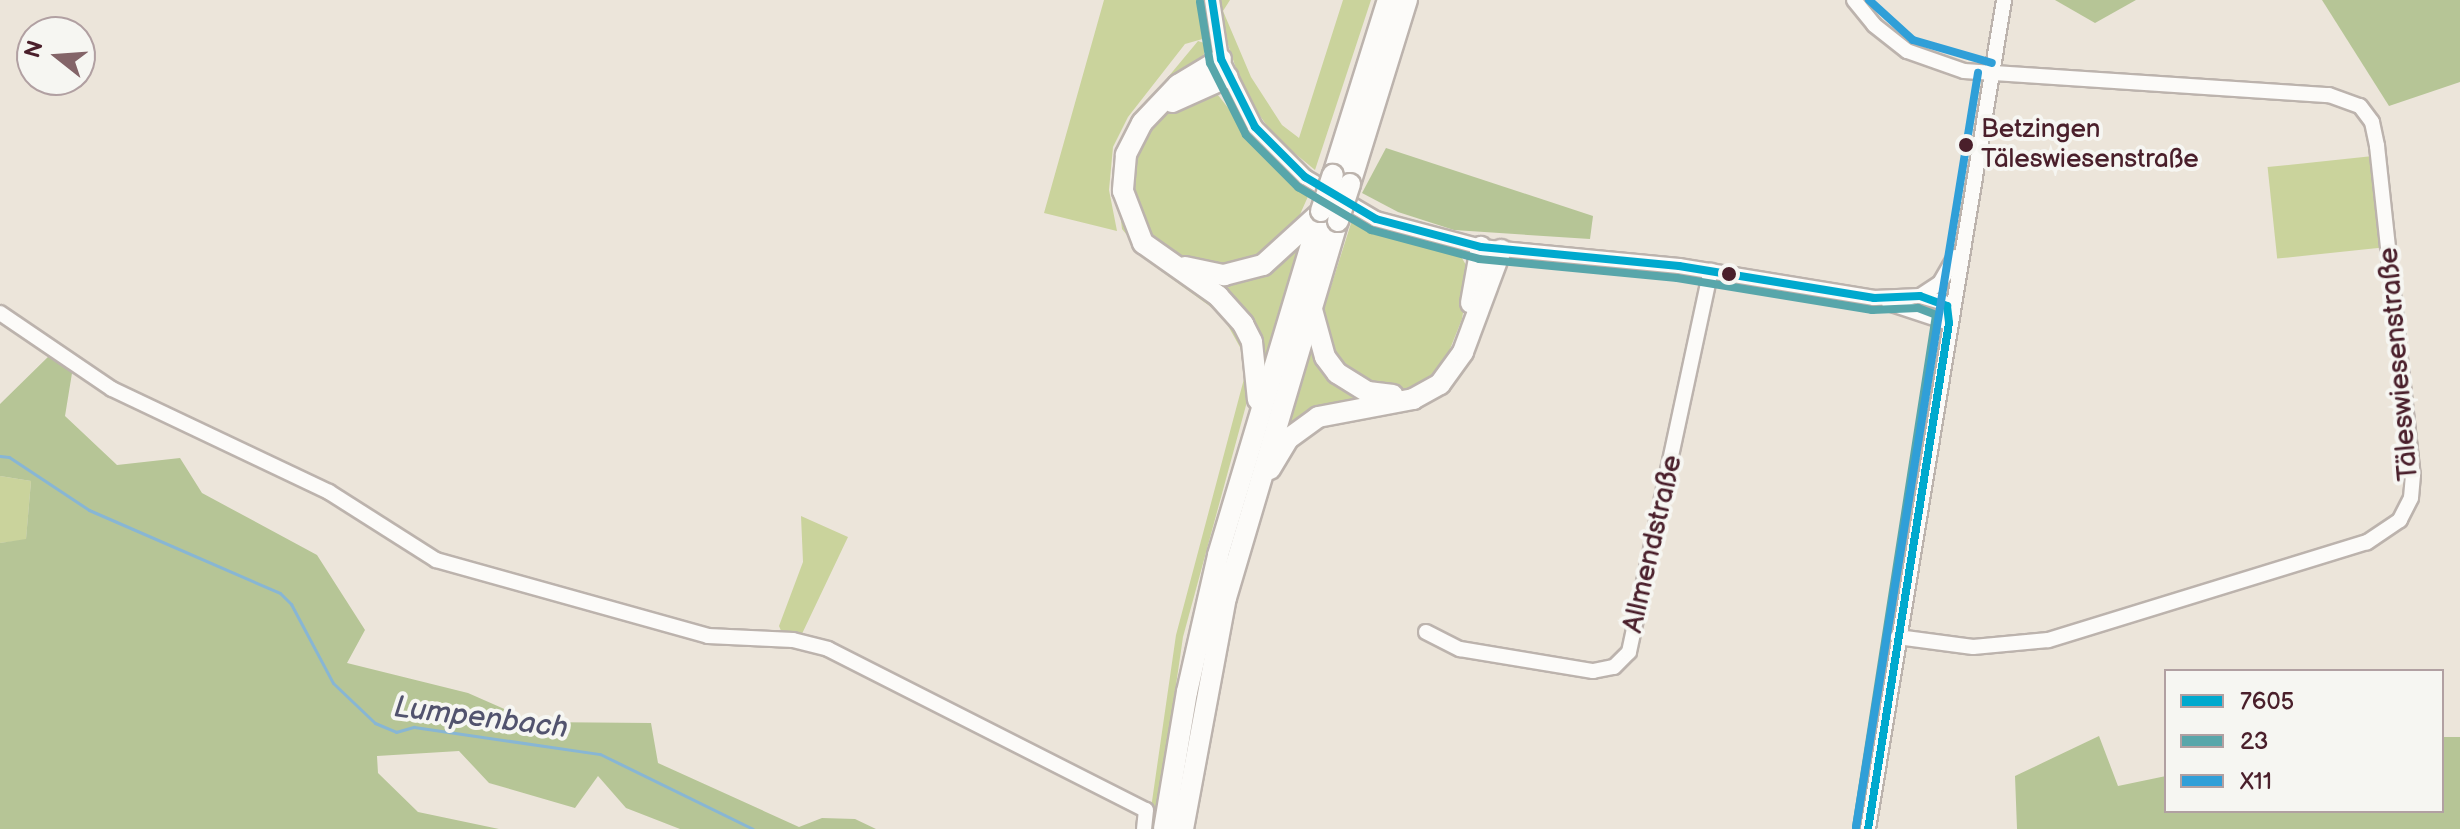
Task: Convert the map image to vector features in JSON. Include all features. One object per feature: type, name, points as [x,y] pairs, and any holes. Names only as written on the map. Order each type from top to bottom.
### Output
[{"type":"highway","points":[[1341,179],[1388,0]]},
{"type":"highway","points":[[1164,829],[1202,620],[1259,413],[1327,214],[1407,0]]},
{"type":"highway","points":[[1225,68],[1170,103],[1137,141],[1128,190],[1148,240],[1190,270],[1207,275],[1243,273],[1280,255],[1327,214]]},
{"type":"highway","points":[[1225,68],[1178,85],[1142,123],[1126,155],[1123,191],[1143,243],[1218,296],[1243,324],[1252,342],[1259,413]]},
{"type":"highway","points":[[1183,829],[1217,637],[1256,489],[1311,306],[1327,214]]},
{"type":"highway","points":[[1311,306],[1325,357],[1351,384],[1380,395],[1417,390],[1442,373],[1456,351],[1491,249]]},
{"type":"highway","points":[[1256,489],[1288,439],[1311,421],[1343,409],[1413,399],[1440,384],[1463,352],[1491,249]]},
{"type":"street","points":[[1212,0],[1225,68],[1270,146],[1325,190],[1394,226],[1491,249],[1711,271],[1874,298],[1950,318]]},
{"type":"street","name":"Täleswiesenstraße","points":[[1854,0],[1874,25],[1907,51],[1951,68],[1990,75],[2329,95],[2360,106],[2372,122],[2377,146],[2413,486],[2400,520],[2381,536],[2061,637],[1986,647],[1898,637]]},
{"type":"street","points":[[1868,829],[2004,0]]},
{"type":"street","points":[[1920,296],[1940,283],[1961,251]]},
{"type":"street","name":"Allmendstraße","points":[[1426,632],[1460,649],[1593,671],[1614,667],[1629,652],[1711,271]]},
{"type":"street","points":[[1874,298],[1920,296],[1944,303],[1950,318]]},
{"type":"street","points":[[0,313],[112,389],[329,492],[436,560],[708,636],[819,646],[1146,810],[1144,829]]},
{"type":"green space","points":[[1104,0],[1204,0],[1206,38],[1185,44],[1128,117],[1113,147],[1109,190],[1117,231],[1044,213]]},
{"type":"green space","points":[[1221,0],[1230,0],[1223,11],[1251,77],[1282,125],[1299,138],[1343,0],[1371,0],[1315,170],[1275,137],[1245,95],[1221,24]]},
{"type":"green space","points":[[2055,0],[2136,0],[2095,23]]},
{"type":"green space","points":[[2322,0],[2460,0],[2460,82],[2389,106]]},
{"type":"green space","points":[[1198,41],[1207,44],[1202,60],[1138,121],[1123,212],[1215,301],[1242,335],[1248,398],[1183,637],[1155,829],[1148,829],[1176,635],[1245,375],[1241,349],[1222,315],[1150,263],[1122,229],[1114,164],[1139,112]]},
{"type":"green space","points":[[1214,90],[1263,152],[1310,192],[1289,239],[1242,269],[1191,266],[1150,238],[1131,190],[1134,158],[1149,128],[1171,105]]},
{"type":"green space","points":[[1386,148],[1593,216],[1590,239],[1454,230],[1398,212],[1362,193]]},
{"type":"green space","points":[[2373,156],[2383,247],[2277,259],[2268,167]]},
{"type":"green space","points":[[1353,217],[1390,234],[1459,253],[1470,272],[1462,319],[1446,359],[1426,380],[1406,389],[1394,391],[1340,370],[1320,321]]},
{"type":"green space","points":[[1305,233],[1262,377],[1212,280]]},
{"type":"green space","points":[[1308,328],[1366,400],[1283,435]]},
{"type":"green space","points":[[51,354],[73,367],[65,416],[117,465],[180,458],[202,493],[317,555],[365,630],[347,663],[468,693],[534,722],[651,723],[658,763],[799,827],[822,818],[855,819],[876,829],[680,829],[626,808],[598,776],[575,808],[489,783],[459,751],[377,756],[378,773],[418,812],[499,829],[0,829],[0,543],[26,539],[31,481],[0,476],[0,404]]},
{"type":"green space","points":[[0,476],[31,481],[26,540],[0,543]]},
{"type":"green space","points":[[801,516],[848,537],[800,638],[782,633],[779,626],[803,562]]},
{"type":"green space","points":[[2099,736],[2118,786],[2164,776],[2164,813],[2444,813],[2444,737],[2460,737],[2460,829],[2017,829],[2015,776]]},
{"type":"waterway","name":"Lumpenbach","points":[[0,456],[9,457],[89,510],[280,593],[291,604],[333,683],[375,723],[396,732],[414,727],[600,754],[753,829]]},
{"type":"transit line","name":"7605","points":[[1212,0],[1221,59],[1255,127],[1305,177],[1376,219],[1481,247],[1679,266],[1874,298],[1920,296],[1947,306],[1949,323],[1868,829]]},
{"type":"transit line","name":"X11","points":[[1869,0],[1913,40],[1992,63]]},
{"type":"transit line","name":"23","points":[[1200,2],[1210,63],[1246,135],[1298,187],[1371,230],[1479,259],[1677,278],[1872,310],[1918,308],[1936,315],[1856,827]]},
{"type":"transit line","name":"X11","points":[[1856,827],[1978,73]]},
{"type":"place","name":"Betzingen Täleswiesenstraße","points":[[1966,145]]}]
